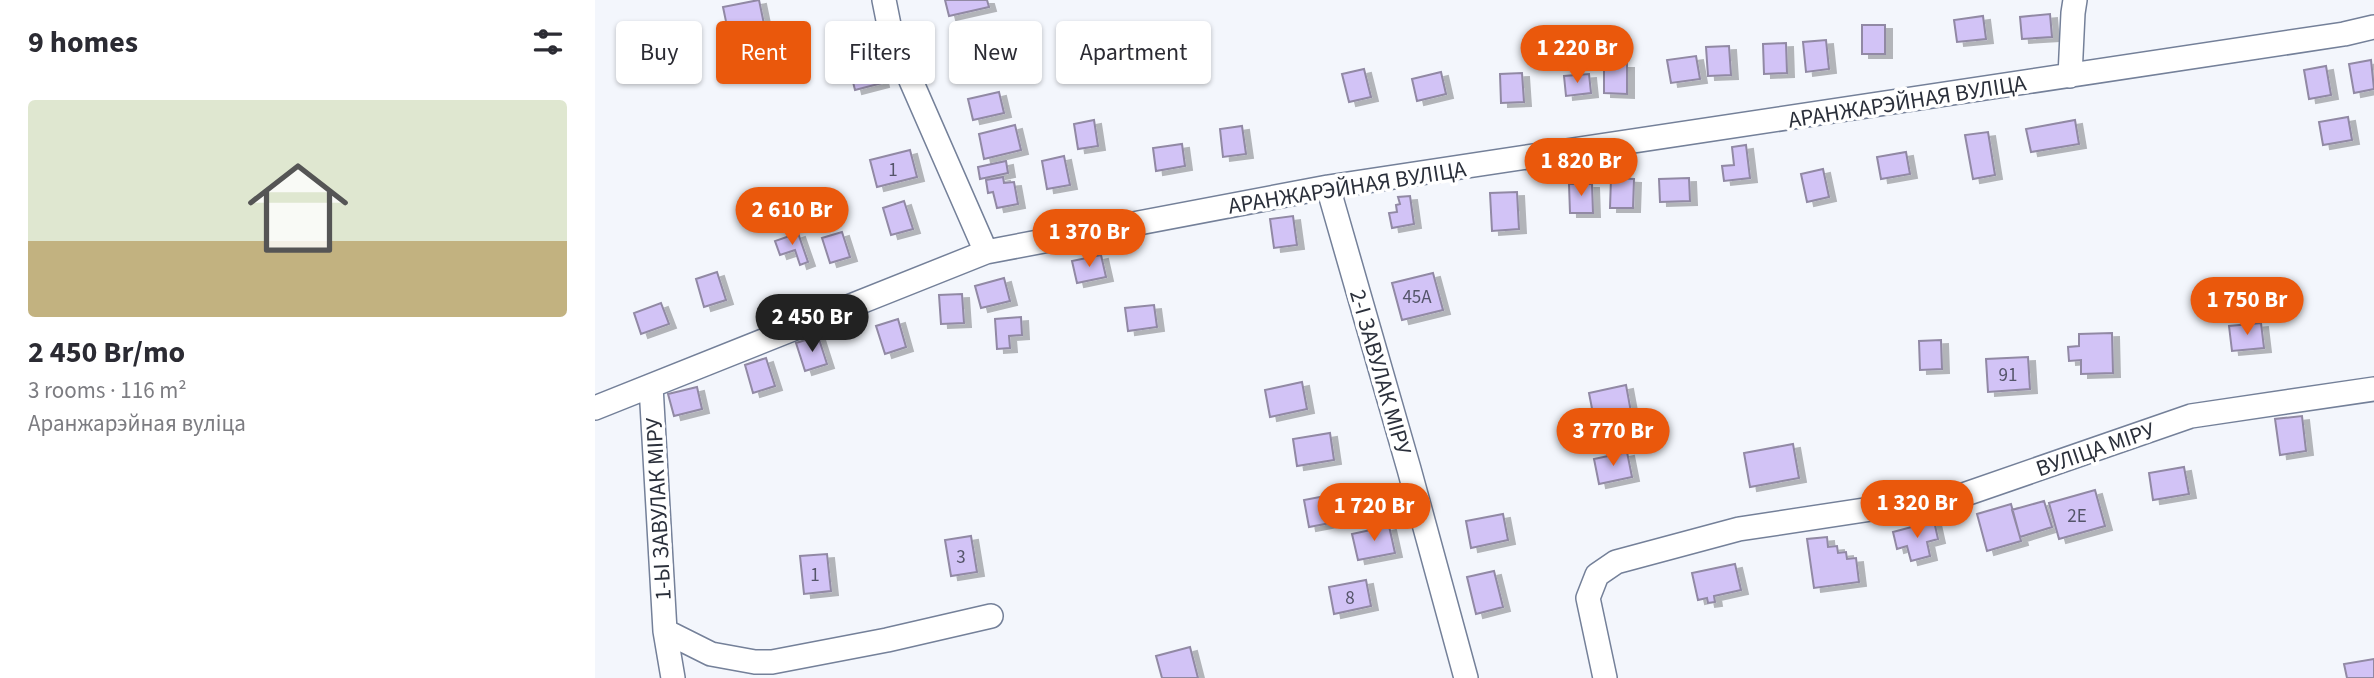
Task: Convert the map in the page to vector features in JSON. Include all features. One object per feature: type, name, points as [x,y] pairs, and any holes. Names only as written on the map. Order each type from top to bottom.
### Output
[{"type":"street","points":[[884,0],[891,35],[986,253]]},
{"type":"street","points":[[2070,76],[2075,0]]},
{"type":"street","name":"АРАНЖАРЭЙНАЯ ВУЛІЦА","points":[[595,408],[986,253],[1328,187],[2070,76],[2344,34],[2374,27]]},
{"type":"street","name":"2-І ЗАВУЛАК МІРУ","points":[[1328,187],[1466,678]]},
{"type":"street","name":"1-Ы ЗАВУЛАК МІРУ","points":[[652,386],[665,631],[673,678]]},
{"type":"street","name":"ВУЛІЦА МІРУ","points":[[1605,678],[1588,598],[1597,575],[1616,562],[1739,530],[1963,495],[2191,416],[2374,389]]},
{"type":"street","name":"1-Ы ЗАВУЛАК МІРУ","points":[[665,631],[711,654],[755,662],[772,662],[887,640],[991,616]]},
{"type":"building","points":[[759,0],[763,21],[726,21],[723,7]]},
{"type":"building","points":[[945,0],[987,0],[989,7],[949,16]]},
{"type":"building","points":[[2050,14],[2052,37],[2022,39],[2020,17]]},
{"type":"building","points":[[1983,16],[1986,39],[1957,42],[1954,20]]},
{"type":"building","points":[[1862,25],[1885,25],[1885,54],[1862,54]]},
{"type":"building","points":[[1826,40],[1829,69],[1806,72],[1803,42]]},
{"type":"building","points":[[1786,43],[1787,73],[1764,74],[1763,44]]},
{"type":"building","points":[[1729,46],[1731,75],[1708,76],[1706,47]]},
{"type":"building","points":[[1696,56],[1700,79],[1671,83],[1667,60]]},
{"type":"building","points":[[2371,60],[2374,89],[2354,93],[2349,64]]},
{"type":"building","points":[[1604,64],[1627,64],[1627,94],[1604,93]]},
{"type":"building","points":[[2326,66],[2331,95],[2309,99],[2304,70]]},
{"type":"building","points":[[1364,69],[1371,97],[1349,102],[1342,74]]},
{"type":"building","points":[[1441,72],[1446,94],[1417,101],[1412,79]]},
{"type":"building","points":[[1522,73],[1524,102],[1501,103],[1500,74]]},
{"type":"building","points":[[1589,74],[1591,93],[1566,96],[1564,76]]},
{"type":"building","points":[[854,84],[878,84],[855,90]]},
{"type":"building","points":[[999,92],[1004,113],[973,120],[968,99]]},
{"type":"building","points":[[2348,117],[2352,140],[2323,145],[2319,122]]},
{"type":"building","points":[[1094,120],[1098,146],[1078,149],[1074,124]]},
{"type":"building","points":[[2075,120],[2079,144],[2031,152],[2026,129]]},
{"type":"building","points":[[1015,125],[1021,150],[984,159],[979,134]]},
{"type":"building","points":[[1242,126],[1246,154],[1223,157],[1220,129]]},
{"type":"building","points":[[1988,132],[1995,175],[1973,179],[1965,135]]},
{"type":"building","points":[[1182,144],[1185,166],[1156,171],[1153,148]]},
{"type":"building","points":[[1746,145],[1750,178],[1724,181],[1722,166],[1734,165],[1732,147]]},
{"type":"building","points":[[910,150],[917,177],[877,187],[870,160]]},
{"type":"building","points":[[1906,152],[1910,174],[1881,179],[1877,157]]},
{"type":"building","points":[[1064,156],[1070,185],[1047,189],[1042,161]]},
{"type":"building","points":[[1006,161],[1008,173],[980,179],[978,167]]},
{"type":"building","points":[[1823,169],[1829,197],[1807,202],[1801,174]]},
{"type":"building","points":[[1003,177],[1004,183],[1014,182],[1018,204],[997,208],[993,192],[988,193],[986,180]]},
{"type":"building","points":[[1611,178],[1634,179],[1633,208],[1610,208]]},
{"type":"building","points":[[1689,178],[1690,201],[1660,202],[1659,179]]},
{"type":"building","points":[[1569,184],[1592,184],[1593,213],[1570,213]]},
{"type":"building","points":[[1517,192],[1519,229],[1492,231],[1490,193]]},
{"type":"building","points":[[1410,196],[1414,224],[1392,228],[1389,213],[1397,212],[1396,205],[1400,204],[1398,197]]},
{"type":"building","points":[[904,201],[913,229],[891,235],[883,208]]},
{"type":"building","points":[[1293,216],[1297,245],[1274,248],[1270,219]]},
{"type":"building","points":[[842,232],[850,257],[830,263],[822,238]]},
{"type":"building","points":[[798,233],[808,262],[800,265],[795,250],[780,255],[775,241]]},
{"type":"building","points":[[1101,255],[1106,277],[1077,283],[1072,261]]},
{"type":"building","points":[[717,272],[726,300],[704,307],[696,279]]},
{"type":"building","points":[[1433,273],[1443,310],[1402,320],[1392,283]]},
{"type":"building","points":[[1004,278],[1010,301],[981,308],[975,286]]},
{"type":"building","points":[[962,294],[964,323],[941,324],[939,295]]},
{"type":"building","points":[[661,303],[669,324],[641,334],[634,313]]},
{"type":"building","points":[[1154,305],[1157,327],[1128,331],[1125,308]]},
{"type":"building","points":[[1021,317],[1022,335],[1009,336],[1010,348],[997,349],[995,319]]},
{"type":"building","points":[[898,319],[906,347],[885,354],[876,326]]},
{"type":"building","points":[[2261,323],[2264,348],[2232,351],[2229,326]]},
{"type":"building","points":[[2112,333],[2113,373],[2081,374],[2081,360],[2069,361],[2068,347],[2079,346],[2079,334]]},
{"type":"building","points":[[818,336],[827,364],[805,371],[796,343]]},
{"type":"building","points":[[1941,340],[1942,369],[1920,370],[1919,341]]},
{"type":"building","points":[[2028,357],[2030,389],[1988,392],[1986,359]]},
{"type":"building","points":[[766,358],[775,386],[753,393],[745,365]]},
{"type":"building","points":[[1302,382],[1307,409],[1270,417],[1265,390]]},
{"type":"building","points":[[1626,385],[1631,412],[1594,419],[1589,393]]},
{"type":"building","points":[[697,387],[702,409],[674,416],[668,394]]},
{"type":"building","points":[[2302,416],[2306,451],[2280,455],[2275,419]]},
{"type":"building","points":[[1330,433],[1334,460],[1297,466],[1293,439]]},
{"type":"building","points":[[1793,444],[1799,478],[1750,487],[1744,453]]},
{"type":"building","points":[[1627,452],[1632,477],[1599,484],[1594,459]]},
{"type":"building","points":[[2184,467],[2189,494],[2153,500],[2149,473]]},
{"type":"building","points":[[2095,490],[2105,526],[2059,539],[2049,503]]},
{"type":"building","points":[[1341,493],[1346,520],[1309,527],[1304,500]]},
{"type":"building","points":[[2044,501],[2052,527],[2020,537],[2012,510]]},
{"type":"building","points":[[2011,504],[2021,541],[1987,551],[1977,514]]},
{"type":"building","points":[[1503,514],[1508,540],[1471,548],[1466,521]]},
{"type":"building","points":[[1934,521],[1938,539],[1927,542],[1930,556],[1911,561],[1907,546],[1897,549],[1893,532]]},
{"type":"building","points":[[1389,526],[1395,553],[1358,560],[1352,534]]},
{"type":"building","points":[[971,536],[977,572],[951,576],[945,540]]},
{"type":"building","points":[[1827,537],[1828,547],[1837,546],[1838,553],[1846,552],[1847,559],[1856,558],[1859,582],[1814,588],[1807,539]]},
{"type":"building","points":[[827,554],[831,591],[804,594],[800,556]]},
{"type":"building","points":[[1735,564],[1741,590],[1714,596],[1715,602],[1708,603],[1707,598],[1698,600],[1692,573]]},
{"type":"building","points":[[1494,571],[1503,607],[1476,614],[1467,577]]},
{"type":"building","points":[[1366,580],[1371,606],[1334,614],[1329,587]]},
{"type":"building","points":[[1190,647],[1198,678],[1162,678],[1156,656]]},
{"type":"building","points":[[2374,659],[2374,678],[2347,678],[2344,664]]}]
